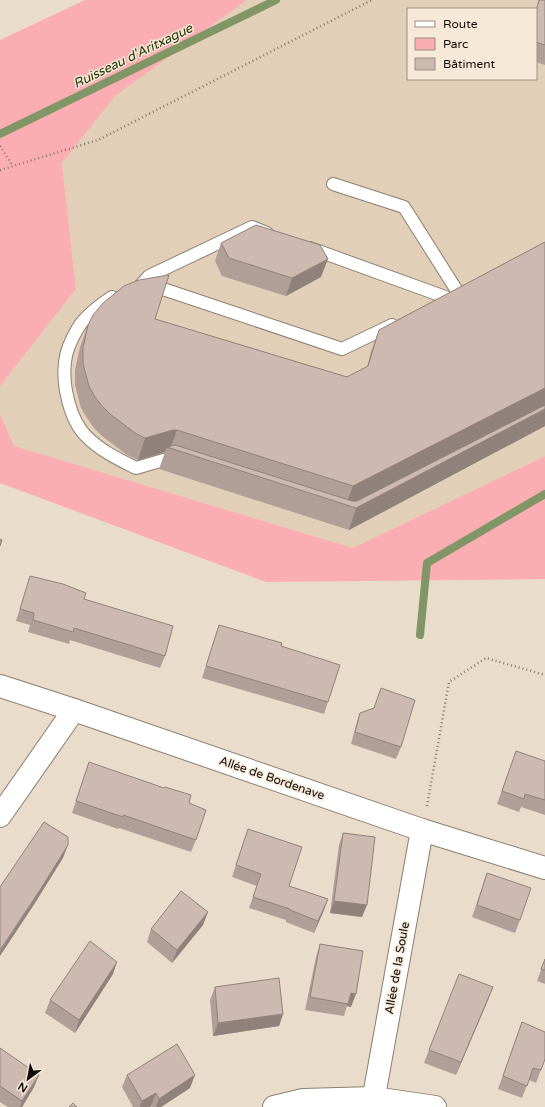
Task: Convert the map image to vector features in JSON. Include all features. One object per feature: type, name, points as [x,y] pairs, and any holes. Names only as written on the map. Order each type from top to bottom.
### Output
[{"type":"street","name":"Allée de Bordenave","points":[[0,686],[422,830],[545,868]]},
{"type":"street","points":[[0,816],[74,710]]},
{"type":"street","name":"Allée de la Soule","points":[[373,1103],[422,830]]},
{"type":"street","points":[[274,1107],[303,1100],[436,1107]]},
{"type":"lane","points":[[333,184],[404,207],[453,296]]},
{"type":"lane","points":[[190,466],[167,459],[136,468],[103,451],[86,436],[76,421],[67,401],[65,363],[70,344],[79,327],[92,312],[109,299],[131,289],[149,276],[252,227],[281,238]]},
{"type":"lane","points":[[303,246],[453,296]]},
{"type":"lane","points":[[131,289],[158,287],[342,349],[406,318]]},
{"type":"lane","points":[[434,305],[471,288]]},
{"type":"path","points":[[0,170],[98,140],[372,0]]},
{"type":"path","points":[[0,146],[13,166]]},
{"type":"path","points":[[422,830],[449,682],[486,658],[545,675]]},
{"type":"shaded area","points":[[247,0],[545,0],[545,456],[353,548],[13,446],[0,414],[0,386],[76,289],[62,163],[114,96]]},
{"type":"green space","points":[[85,0],[247,0],[115,96],[62,163],[76,289],[0,386],[0,40]]},
{"type":"green space","points":[[0,414],[14,446],[353,548],[545,456],[545,579],[266,582],[0,483]]},
{"type":"building","points":[[539,0],[545,0],[545,45],[537,42],[537,8]]},
{"type":"building","points":[[256,225],[320,245],[328,259],[292,278],[229,258],[221,243]]},
{"type":"building","points":[[545,242],[545,388],[353,486],[177,430],[145,438],[135,433],[110,414],[95,397],[89,386],[83,364],[83,348],[88,325],[93,315],[103,303],[124,286],[139,280],[169,275],[155,319],[347,377],[368,366],[379,330]]},
{"type":"building","points":[[545,405],[545,409],[356,508],[167,447],[175,445],[352,501],[357,501]]},
{"type":"building","points":[[30,576],[63,584],[86,593],[84,599],[173,626],[165,656],[74,628],[73,632],[33,620],[34,613],[20,609]]},
{"type":"building","points":[[219,625],[282,643],[281,646],[340,665],[328,702],[206,666]]},
{"type":"building","points":[[381,688],[415,700],[401,747],[355,732],[360,713],[374,708]]},
{"type":"building","points":[[516,751],[545,761],[545,800],[525,794],[524,799],[502,791]]},
{"type":"building","points":[[89,762],[164,788],[165,787],[191,795],[189,803],[206,810],[196,840],[123,815],[123,817],[76,801]]},
{"type":"building","points":[[44,822],[68,837],[68,845],[0,950],[0,887]]},
{"type":"building","points":[[248,829],[302,847],[289,886],[328,899],[318,921],[290,909],[253,897],[261,874],[236,865]]},
{"type":"building","points":[[343,833],[375,837],[367,905],[334,901]]},
{"type":"building","points":[[487,873],[531,888],[520,920],[477,905]]},
{"type":"building","points":[[181,891],[208,912],[177,950],[151,929]]},
{"type":"building","points":[[90,941],[117,962],[79,1020],[50,1000]]},
{"type":"building","points":[[320,944],[363,951],[356,994],[351,993],[348,1004],[310,997]]},
{"type":"building","points":[[545,959],[545,970],[541,969]]},
{"type":"building","points":[[459,974],[493,987],[461,1062],[429,1050]]},
{"type":"building","points":[[279,978],[283,1014],[218,1023],[215,987]]},
{"type":"building","points":[[522,1022],[545,1032],[545,1059],[541,1070],[533,1068],[527,1086],[503,1076]]},
{"type":"building","points":[[177,1044],[195,1075],[159,1099],[156,1093],[142,1101],[127,1075]]},
{"type":"building","points":[[0,1048],[39,1075],[22,1101],[0,1086]]},
{"type":"building","points":[[73,1103],[77,1107],[69,1107]]},
{"type":"waterway","name":"Ruisseau d'Aritxague","points":[[0,134],[276,0]]},
{"type":"waterway","points":[[420,635],[427,563],[545,494]]}]
